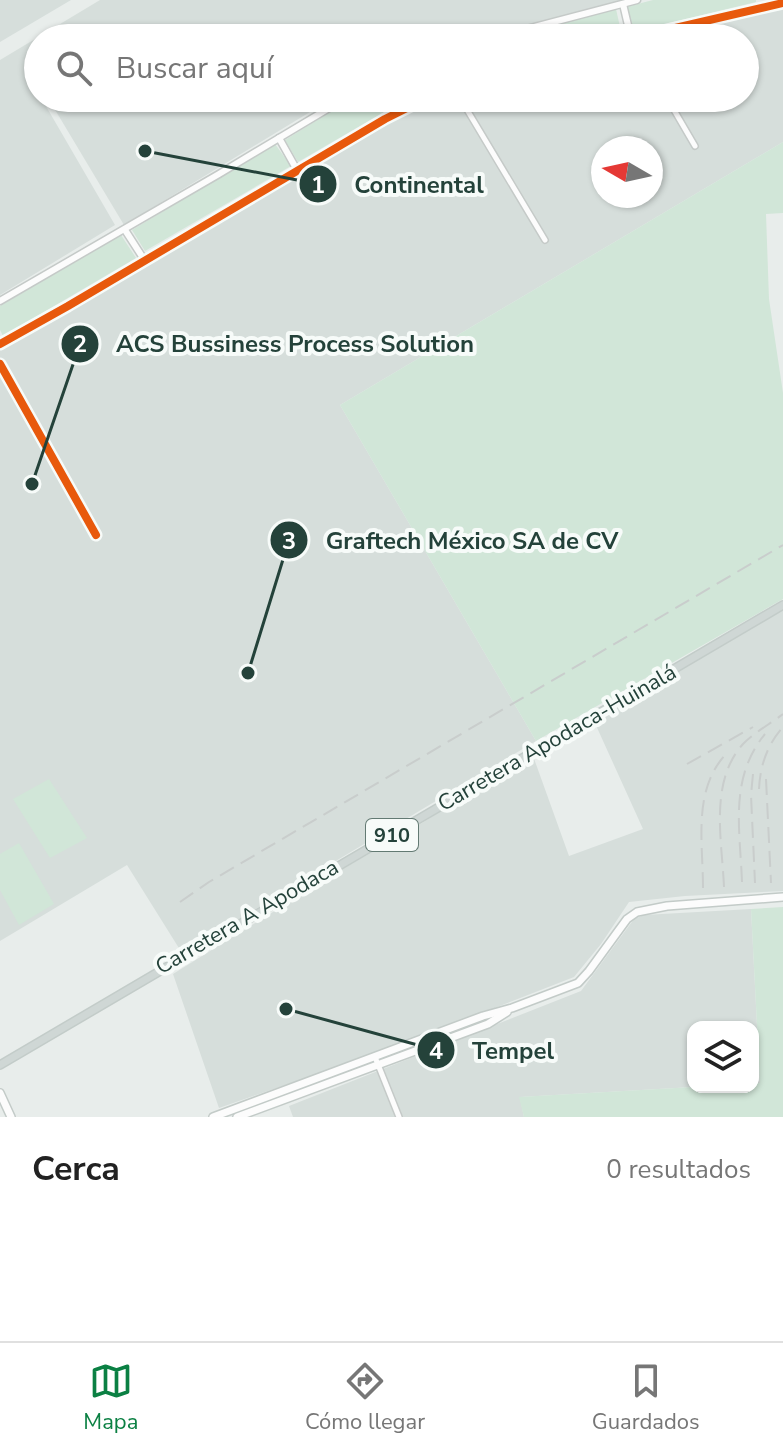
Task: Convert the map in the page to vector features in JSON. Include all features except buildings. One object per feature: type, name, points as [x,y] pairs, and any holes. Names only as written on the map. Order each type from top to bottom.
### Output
[{"type":"main road","name":"Carretera Apodaca-Huinalá","points":[[0,1063],[783,604]]},
{"type":"main road","points":[[237,1117],[483,1016],[578,983],[634,913],[667,906],[783,897]]},
{"type":"main road","points":[[213,1117],[377,1061]]},
{"type":"main road","points":[[0,1093],[11,1117]]},
{"type":"street","points":[[546,24],[637,0]]},
{"type":"street","points":[[685,24],[763,4],[783,3]]},
{"type":"street","points":[[623,4],[628,24]]},
{"type":"street","points":[[0,301],[323,112]]},
{"type":"street","points":[[0,344],[396,112]]},
{"type":"street","points":[[468,112],[545,240]]},
{"type":"street","points":[[675,112],[695,146]]},
{"type":"street","points":[[279,138],[297,170]]},
{"type":"street","points":[[125,230],[145,261]]},
{"type":"street","points":[[0,364],[96,535]]},
{"type":"street","points":[[377,1061],[399,1117]]},
{"type":"shaded area","points":[[0,0],[71,0],[30,24],[24,24],[24,28],[0,42]]},
{"type":"shaded area","points":[[100,0],[622,0],[531,24],[60,24]]},
{"type":"shaded area","points":[[783,6],[783,142],[340,405],[536,741],[182,953],[127,865],[0,941],[0,349],[408,112],[759,112],[759,24],[706,24]]},
{"type":"shaded area","points":[[24,46],[24,112],[49,112],[115,225],[0,295],[0,60]]},
{"type":"shaded area","points":[[56,112],[310,112],[124,225]]},
{"type":"shaded area","points":[[783,609],[783,891],[629,902],[574,977],[400,1045],[219,1108],[173,974],[532,753],[569,856],[643,829],[594,721]]},
{"type":"shaded area","points":[[751,909],[757,1021],[687,1021],[687,1087],[520,1097],[524,1117],[293,1117],[289,1106],[581,991],[634,919],[644,915]]},
{"type":"green space","points":[[653,0],[756,0],[665,24],[630,24],[626,7]]},
{"type":"green space","points":[[616,9],[619,24],[560,24]]},
{"type":"green space","points":[[330,112],[384,112],[298,162],[285,140]]},
{"type":"green space","points":[[783,142],[783,213],[766,214],[769,299],[783,393],[783,599],[536,741],[340,405]]},
{"type":"green space","points":[[275,144],[291,166],[145,251],[132,230]]},
{"type":"green space","points":[[121,235],[136,258],[3,336],[0,306]]},
{"type":"green space","points":[[49,779],[87,838],[50,858],[13,799]]},
{"type":"green space","points":[[19,843],[54,904],[19,925],[0,890],[0,854]]},
{"type":"green space","points":[[783,907],[783,1117],[524,1117],[519,1097],[687,1087],[687,1093],[759,1093],[759,1021],[751,909]]},
{"type":"railway","points":[[180,902],[209,882],[783,545]]},
{"type":"railway","points":[[724,887],[720,812],[725,776],[743,744],[783,714]]},
{"type":"railway","points":[[687,764],[753,727]]},
{"type":"railway","points":[[759,789],[765,756],[783,727]]},
{"type":"railway","points":[[742,882],[741,786],[746,768],[765,734]]},
{"type":"railway","points":[[703,888],[701,834],[704,798],[717,766],[728,752]]},
{"type":"railway","points":[[753,774],[755,883]]},
{"type":"railway","points":[[766,779],[771,883]]},
{"type":"cycle path","points":[[692,24],[783,3]]},
{"type":"cycle path","points":[[0,344],[399,112]]},
{"type":"cycle path","points":[[0,364],[96,535]]},
{"type":"place","name":"Continental","points":[[145,151]]},
{"type":"place","name":"ACS Bussiness Process Solution","points":[[32,484]]},
{"type":"place","name":"Graftech México SA de CV","points":[[248,673]]},
{"type":"place","name":"Tempel","points":[[286,1009]]}]
